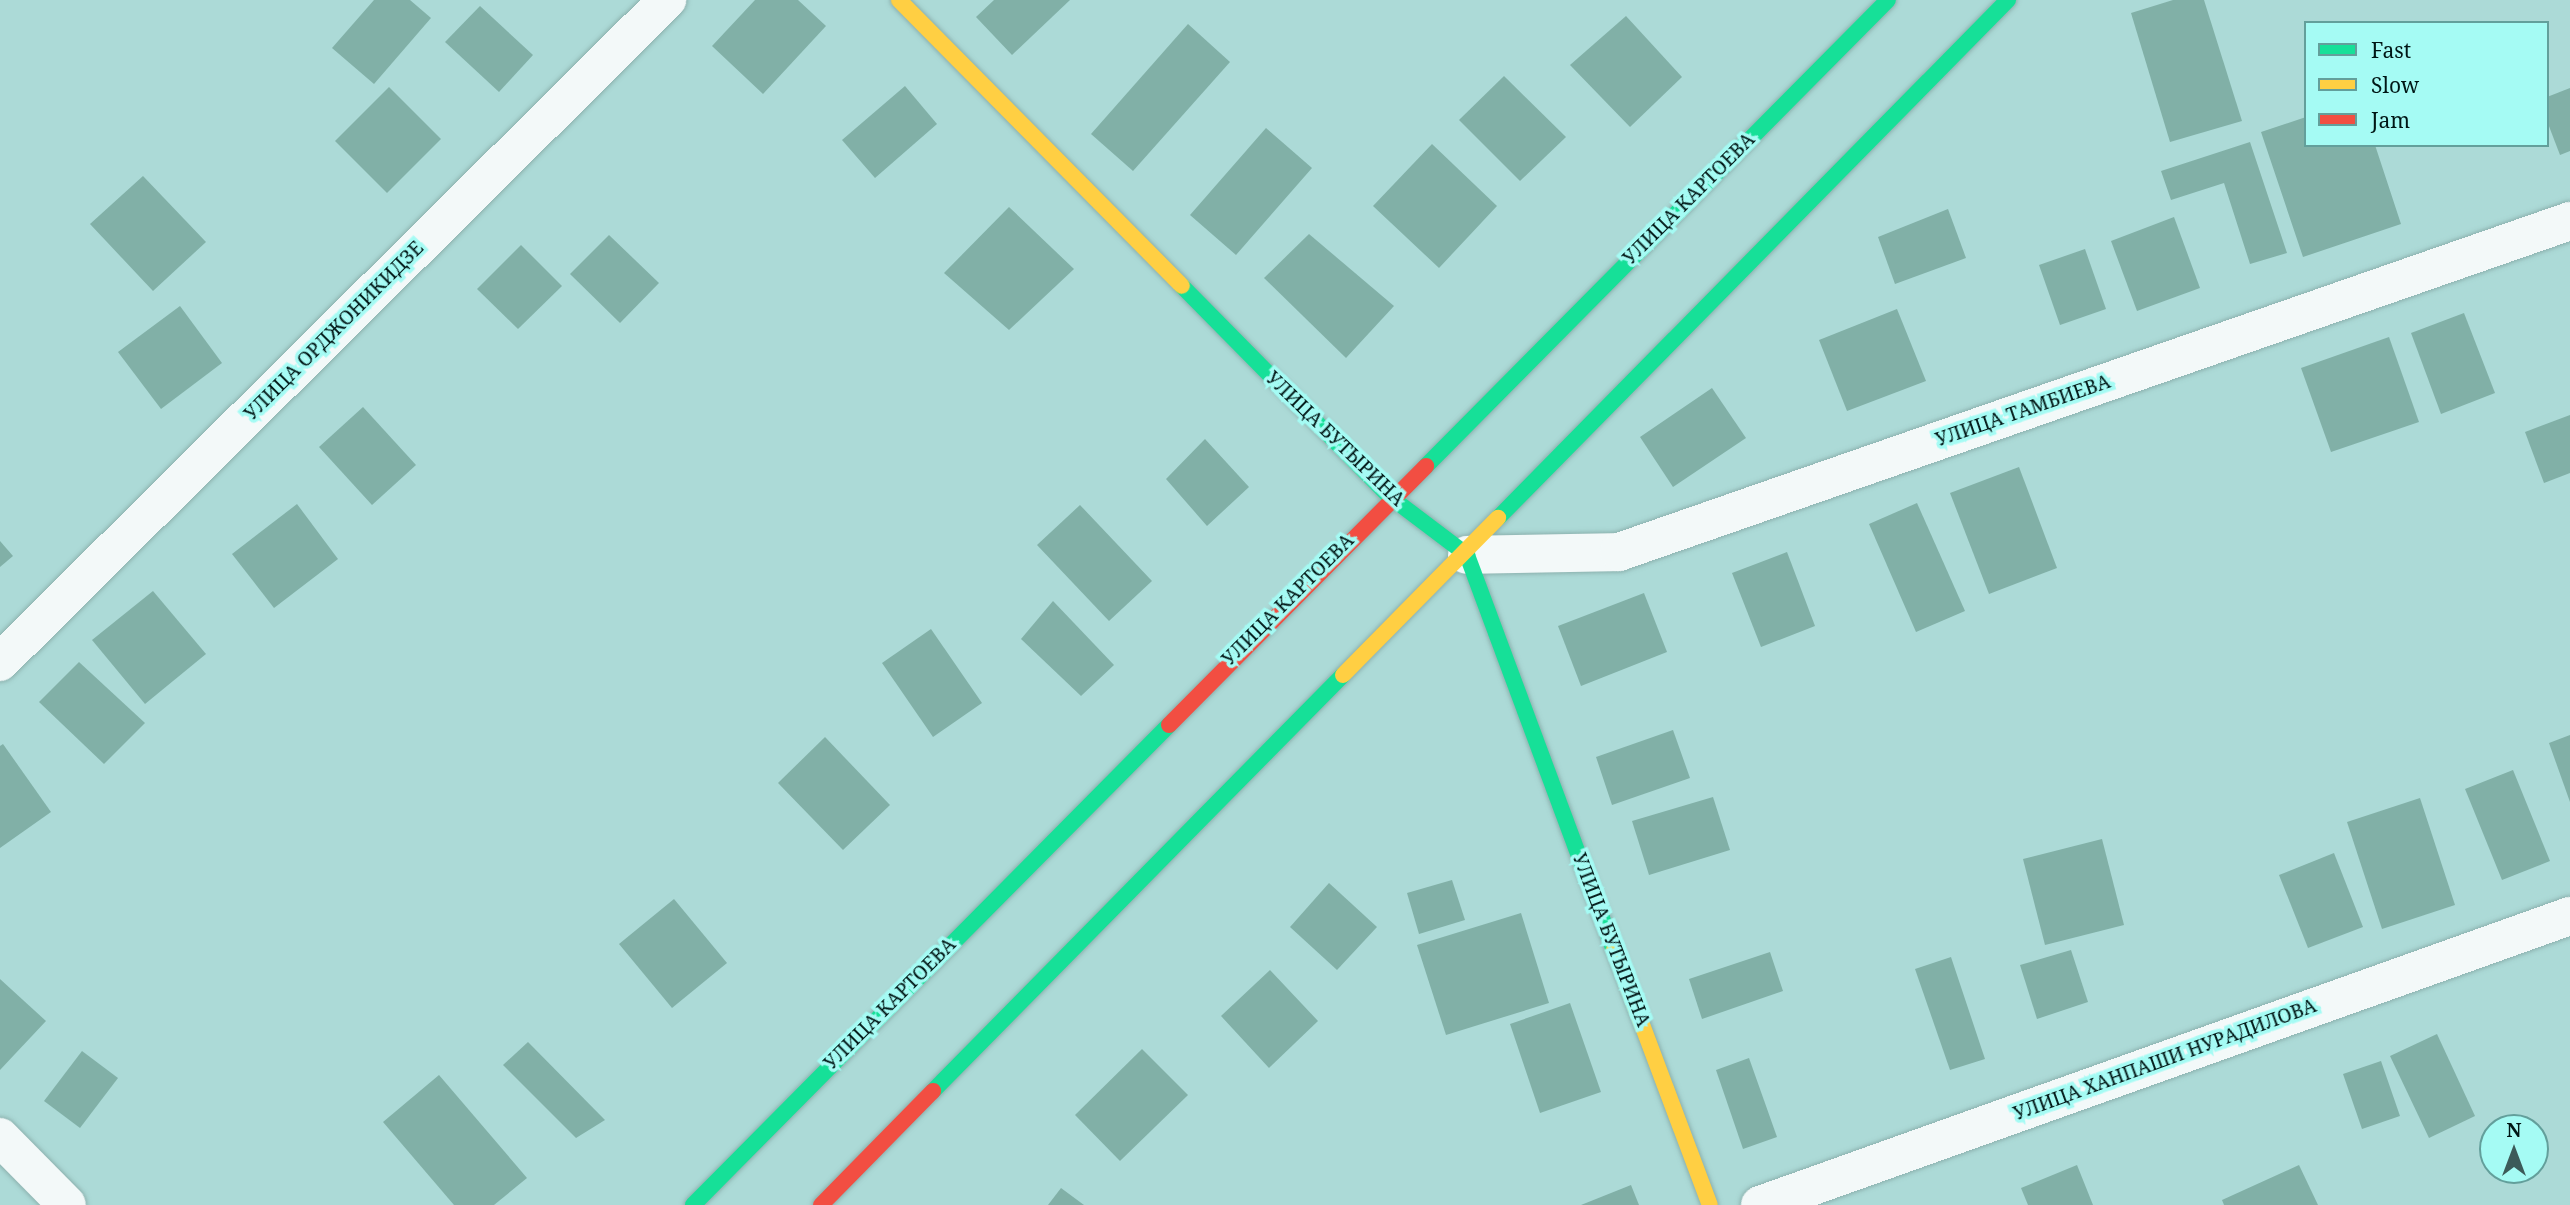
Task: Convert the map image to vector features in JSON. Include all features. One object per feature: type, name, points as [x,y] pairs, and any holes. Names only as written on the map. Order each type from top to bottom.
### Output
[{"type":"main road","name":"УЛИЦА БУТЫРИНА","points":[[899,0],[1390,496],[1467,555],[1710,1205]]},
{"type":"main road","name":"УЛИЦА КАРТОЕВА","points":[[693,1205],[1390,496],[1888,0]]},
{"type":"main road","points":[[821,1205],[1467,555],[2008,0]]},
{"type":"street","name":"УЛИЦА ОРДЖОНИКИДЗЕ","points":[[0,662],[667,0]]},
{"type":"street","name":"УЛИЦА ТАМБИЕВА","points":[[1467,555],[1619,552],[2570,221]]},
{"type":"street","name":"УЛИЦА ХАНПАШИ НУРАДИЛОВА","points":[[1760,1205],[2570,916]]},
{"type":"street","points":[[0,1137],[67,1205]]},
{"type":"building","points":[[374,0],[410,0],[431,18],[374,84],[332,48]]},
{"type":"building","points":[[755,0],[798,0],[826,26],[763,94],[712,46]]},
{"type":"building","points":[[994,0],[1070,0],[1012,55],[976,17]]},
{"type":"building","points":[[2173,0],[2204,0],[2242,121],[2170,142],[2131,13]]},
{"type":"building","points":[[480,6],[533,55],[499,92],[445,42]]},
{"type":"building","points":[[1626,16],[1682,77],[1630,127],[1570,65]]},
{"type":"building","points":[[1188,24],[1230,62],[1133,171],[1091,134]]},
{"type":"building","points":[[1504,76],[1566,137],[1520,181],[1459,120]]},
{"type":"building","points":[[905,86],[937,124],[875,178],[842,140]]},
{"type":"building","points":[[389,87],[441,139],[387,193],[335,141]]},
{"type":"building","points":[[2570,88],[2570,151],[2560,155],[2549,126],[2549,96]]},
{"type":"building","points":[[2304,118],[2304,147],[2376,147],[2401,224],[2303,257],[2261,132]]},
{"type":"building","points":[[1266,128],[1312,168],[1236,255],[1190,215]]},
{"type":"building","points":[[2250,142],[2287,253],[2250,264],[2224,183],[2171,200],[2161,171]]},
{"type":"building","points":[[1432,144],[1497,206],[1439,268],[1373,206]]},
{"type":"building","points":[[143,176],[206,242],[153,291],[90,224]]},
{"type":"building","points":[[1009,207],[1074,269],[1009,330],[944,273]]},
{"type":"building","points":[[1948,209],[1966,258],[1895,284],[1878,237]]},
{"type":"building","points":[[2174,217],[2200,288],[2137,311],[2111,241]]},
{"type":"building","points":[[1309,234],[1394,306],[1346,358],[1264,278]]},
{"type":"building","points":[[609,235],[659,283],[620,323],[570,274]]},
{"type":"building","points":[[521,245],[562,286],[518,329],[477,289]]},
{"type":"building","points":[[2085,249],[2106,309],[2060,325],[2039,265]]},
{"type":"building","points":[[180,306],[222,363],[161,409],[118,352]]},
{"type":"building","points":[[1897,309],[1926,381],[1847,411],[1819,340]]},
{"type":"building","points":[[2464,313],[2495,393],[2441,414],[2411,333]]},
{"type":"building","points":[[2389,337],[2419,422],[2331,452],[2301,368]]},
{"type":"building","points":[[1712,388],[1746,438],[1673,487],[1640,437]]},
{"type":"building","points":[[363,407],[416,465],[372,505],[319,447]]},
{"type":"building","points":[[2570,415],[2570,473],[2544,483],[2525,432]]},
{"type":"building","points":[[1205,439],[1249,487],[1207,526],[1166,479]]},
{"type":"building","points":[[2019,467],[2057,568],[1989,594],[1950,493]]},
{"type":"building","points":[[1917,503],[1965,611],[1916,632],[1869,524]]},
{"type":"building","points":[[297,504],[338,559],[274,608],[232,554]]},
{"type":"building","points":[[1080,505],[1152,581],[1109,621],[1037,545]]},
{"type":"building","points":[[0,541],[13,556],[0,567]]},
{"type":"building","points":[[1787,552],[1815,626],[1761,647],[1732,573]]},
{"type":"building","points":[[153,591],[206,654],[145,704],[92,640]]},
{"type":"building","points":[[1644,593],[1667,652],[1581,686],[1558,626]]},
{"type":"building","points":[[1053,601],[1114,665],[1081,696],[1021,639]]},
{"type":"building","points":[[931,629],[982,703],[933,737],[882,663]]},
{"type":"building","points":[[79,662],[145,723],[104,764],[39,702]]},
{"type":"building","points":[[1673,730],[1690,778],[1612,805],[1596,757]]},
{"type":"building","points":[[2570,735],[2570,802],[2549,743]]},
{"type":"building","points":[[825,737],[890,805],[843,850],[778,783]]},
{"type":"building","points":[[3,744],[51,812],[0,848],[0,746]]},
{"type":"building","points":[[2513,770],[2550,861],[2502,880],[2465,789]]},
{"type":"building","points":[[1713,797],[1730,850],[1649,875],[1632,821]]},
{"type":"building","points":[[2420,798],[2455,905],[2382,929],[2347,822]]},
{"type":"building","points":[[2102,839],[2124,925],[2045,945],[2023,859]]},
{"type":"building","points":[[2334,853],[2363,927],[2308,948],[2279,875]]},
{"type":"building","points":[[1452,880],[1465,920],[1419,934],[1407,893]]},
{"type":"building","points":[[1329,883],[1377,927],[1337,970],[1290,927]]},
{"type":"building","points":[[674,899],[727,963],[672,1008],[619,944]]},
{"type":"building","points":[[1521,913],[1549,1003],[1446,1035],[1417,945]]},
{"type":"building","points":[[2071,950],[2088,1002],[2037,1019],[2020,965]]},
{"type":"building","points":[[1770,952],[1783,991],[1702,1019],[1689,979]]},
{"type":"building","points":[[1951,957],[1985,1059],[1950,1070],[1915,969]]},
{"type":"building","points":[[1270,970],[1318,1021],[1269,1068],[1221,1016]]},
{"type":"building","points":[[0,979],[46,1021],[0,1070]]},
{"type":"building","points":[[1570,1003],[1601,1092],[1540,1113],[1510,1024]]},
{"type":"building","points":[[2437,1034],[2475,1116],[2429,1138],[2390,1056]]},
{"type":"building","points":[[528,1042],[605,1120],[576,1138],[503,1065]]},
{"type":"building","points":[[1142,1049],[1188,1095],[1120,1161],[1075,1115]]},
{"type":"building","points":[[82,1051],[118,1078],[80,1128],[44,1101]]},
{"type":"building","points":[[1749,1058],[1777,1137],[1743,1149],[1716,1070]]},
{"type":"building","points":[[2381,1061],[2400,1116],[2362,1129],[2343,1074]]},
{"type":"building","points":[[439,1075],[527,1178],[494,1205],[454,1205],[383,1122]]},
{"type":"building","points":[[2077,1165],[2093,1205],[2028,1205],[2021,1188]]},
{"type":"building","points":[[2299,1165],[2318,1205],[2224,1205],[2222,1200]]},
{"type":"building","points":[[1631,1185],[1639,1205],[1581,1205]]},
{"type":"building","points":[[1061,1188],[1084,1205],[1048,1205]]},
{"type":"traffic: fast","points":[[1426,466],[1888,0]]},
{"type":"traffic: fast","points":[[1498,518],[2008,0]]},
{"type":"traffic: fast","points":[[1182,286],[1389,496],[1467,555],[1614,950]]},
{"type":"traffic: fast","points":[[933,1091],[1343,675]]},
{"type":"traffic: fast","points":[[693,1205],[1169,725]]},
{"type":"traffic: slow","points":[[899,0],[1182,286]]},
{"type":"traffic: slow","points":[[1343,675],[1498,518]]},
{"type":"traffic: slow","points":[[1614,950],[1710,1205]]},
{"type":"traffic: jam","points":[[1169,725],[1426,466]]},
{"type":"traffic: jam","points":[[821,1205],[933,1091]]}]
